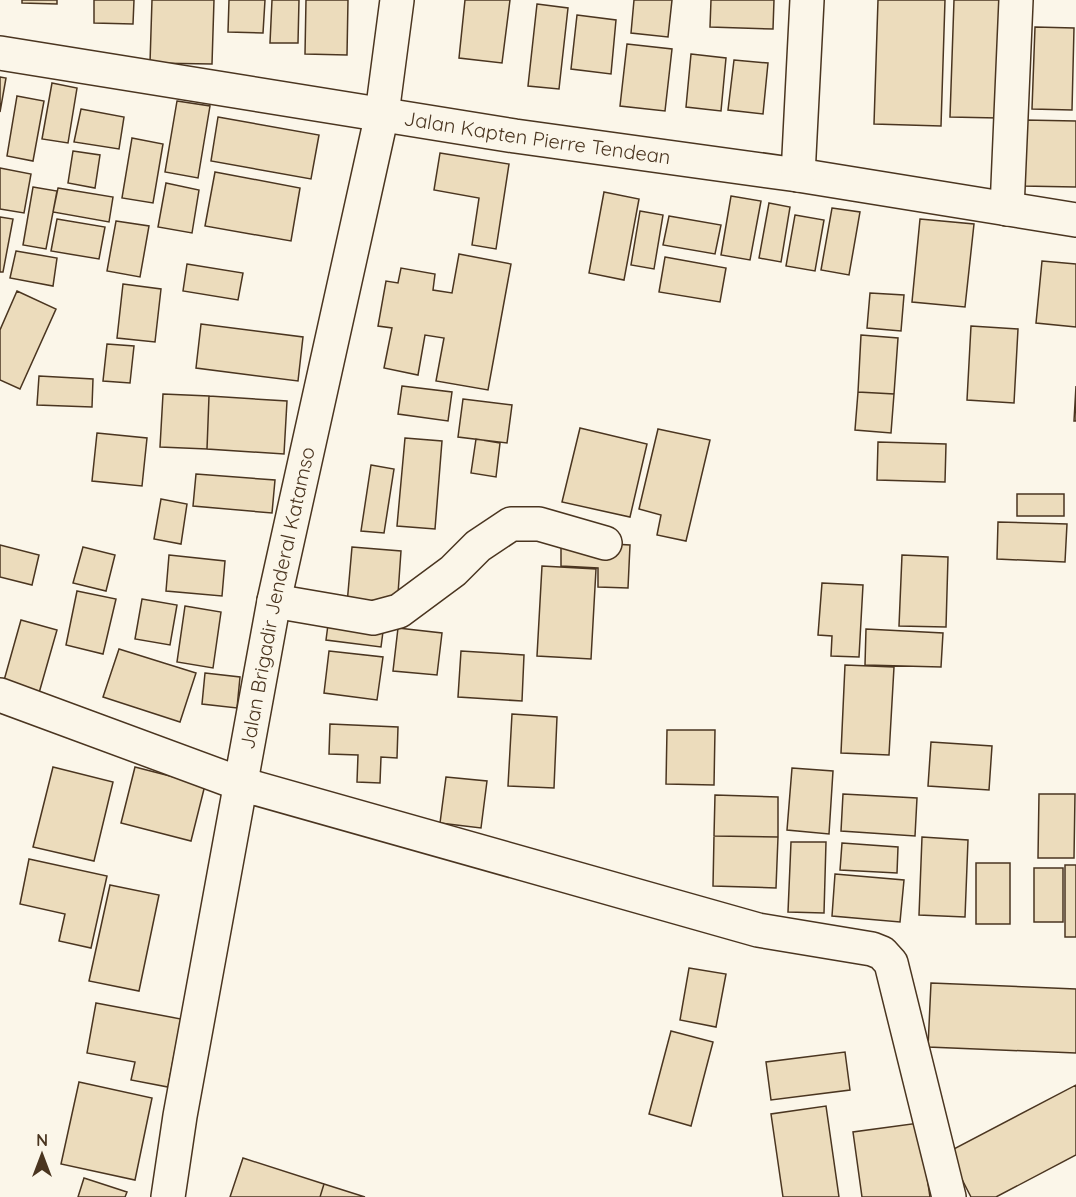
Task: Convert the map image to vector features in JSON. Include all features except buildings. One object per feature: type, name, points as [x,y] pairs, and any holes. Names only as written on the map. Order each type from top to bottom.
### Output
[{"type":"street","name":"Jalan Brigadir Jenderal Katamso","points":[[168,1197],[180,1116],[274,601],[382,114],[397,0]]},
{"type":"street","points":[[798,175],[807,0]]},
{"type":"street","points":[[1006,209],[1016,0]]},
{"type":"street","name":"Jalan Kapten Pierre Tendean","points":[[0,53],[516,136],[798,175],[1076,220]]},
{"type":"street","points":[[274,601],[373,618],[399,611],[453,571],[478,546],[511,524],[539,524],[605,543]]},
{"type":"street","points":[[0,695],[241,784],[758,930],[872,949],[889,960],[949,1197]]}]
